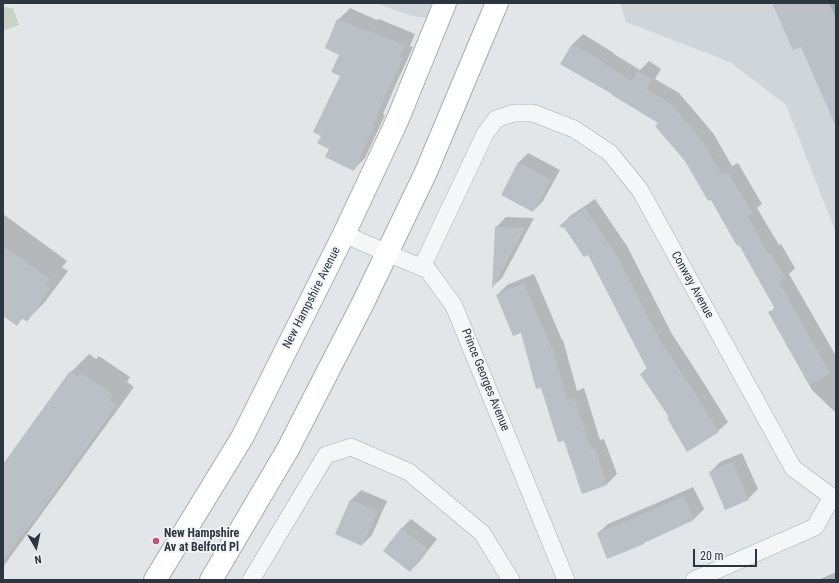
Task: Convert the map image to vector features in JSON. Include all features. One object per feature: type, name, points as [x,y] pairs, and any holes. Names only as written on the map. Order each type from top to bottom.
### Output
[{"type":"main road","name":"New Hampshire Avenue","points":[[155,580],[243,436],[344,234],[397,121],[445,3]]},
{"type":"main road","points":[[212,580],[288,449],[363,303],[426,172],[497,3]]},
{"type":"street","name":"Conway Avenue","points":[[422,268],[485,134],[496,119],[514,113],[533,114],[574,129],[610,154],[640,190],[793,468],[834,497]]},
{"type":"street","name":"Prince Georges Avenue","points":[[344,234],[428,270],[454,306],[566,580]]},
{"type":"street","points":[[250,580],[326,455],[351,447],[409,472],[482,533],[511,580]]},
{"type":"street","points":[[694,580],[815,527],[834,497]]},
{"type":"shaded area","points":[[376,3],[431,3],[427,18],[412,16]]},
{"type":"shaded area","points":[[620,3],[836,3],[836,233],[786,105],[730,62],[626,22]]},
{"type":"shaded area","points":[[3,7],[13,8],[19,25],[3,31]]},
{"type":"building","points":[[772,3],[829,3],[836,18],[836,127],[801,47],[793,50]]},
{"type":"building","points":[[337,19],[405,45],[399,57],[403,58],[385,96],[373,126],[374,127],[354,171],[325,157],[329,149],[317,143],[321,136],[313,132],[340,76],[331,72],[339,55],[325,48]]},
{"type":"building","points":[[572,44],[632,81],[638,71],[652,79],[646,89],[670,103],[704,143],[722,175],[728,172],[753,214],[748,217],[768,254],[771,253],[786,279],[779,282],[830,373],[809,385],[768,312],[775,309],[739,245],[737,246],[711,200],[708,201],[685,161],[655,126],[658,123],[560,64]]},
{"type":"building","points":[[518,162],[551,180],[533,212],[501,195]]},
{"type":"building","points":[[585,208],[617,256],[662,344],[719,432],[687,452],[667,418],[669,417],[640,374],[647,369],[588,255],[584,257],[566,229],[559,226]]},
{"type":"building","points":[[495,227],[525,228],[492,289]]},
{"type":"building","points":[[3,246],[50,279],[45,286],[50,289],[27,322],[22,318],[17,326],[3,316]]},
{"type":"building","points":[[524,283],[553,349],[567,400],[574,398],[591,449],[595,448],[607,485],[582,494],[564,441],[558,442],[541,388],[536,389],[521,333],[513,336],[496,295]]},
{"type":"building","points":[[70,371],[78,377],[81,373],[113,395],[110,400],[117,405],[3,562],[3,464]]},
{"type":"building","points":[[733,462],[749,500],[725,510],[709,472]]},
{"type":"building","points":[[683,496],[694,520],[644,544],[607,559],[597,533]]},
{"type":"building","points":[[350,500],[378,511],[362,546],[335,534]]},
{"type":"building","points":[[401,528],[428,550],[410,572],[383,551]]},
{"type":"place","name":"New Hampshire Av at Belford Pl","points":[[156,541]]}]
